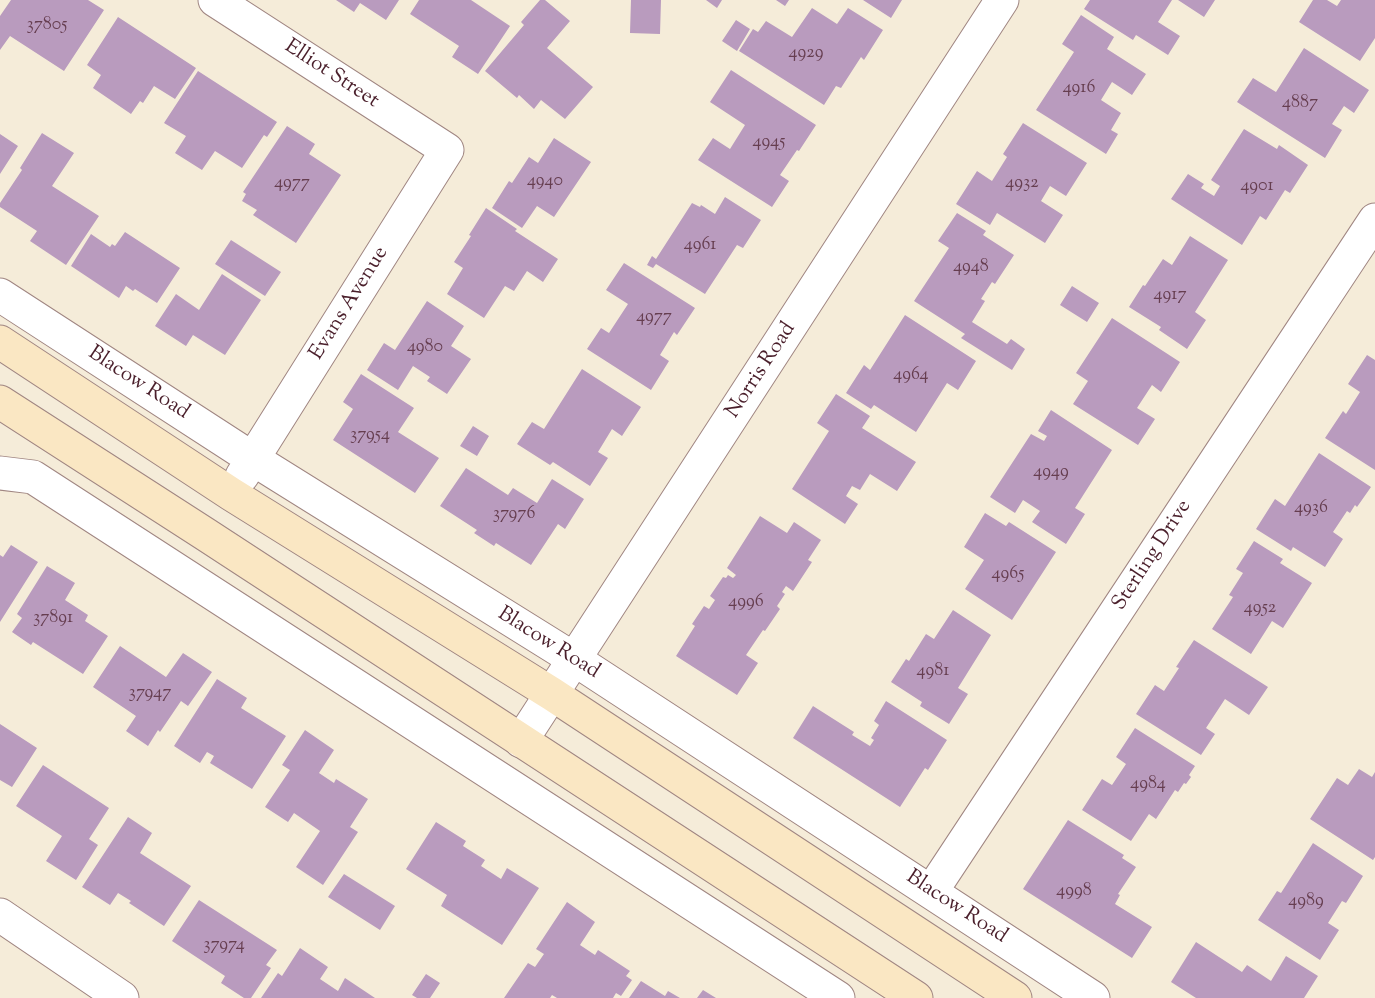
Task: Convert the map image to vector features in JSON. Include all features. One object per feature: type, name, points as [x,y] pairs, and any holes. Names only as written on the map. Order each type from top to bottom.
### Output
[{"type":"main road","name":"Blacow Road","points":[[0,342],[231,494],[552,694],[1014,998]]},
{"type":"main road","points":[[0,402],[916,998]]},
{"type":"street","name":"Elliot Street","points":[[215,0],[447,150]]},
{"type":"street","name":"Norris Road","points":[[521,741],[1002,0]]},
{"type":"street","name":"Evans Avenue","points":[[231,494],[447,150]]},
{"type":"street","name":"Sterling Drive","points":[[931,892],[1375,220]]},
{"type":"street","name":"Blacow Road","points":[[0,295],[253,459],[574,659],[1093,998]]},
{"type":"street","points":[[0,472],[33,477],[838,998]]},
{"type":"street","points":[[0,915],[122,998]]},
{"type":"building","points":[[11,0],[88,0],[104,10],[64,71],[10,36],[0,50],[0,16]]},
{"type":"building","points":[[336,0],[399,0],[386,20],[360,3],[354,12]]},
{"type":"building","points":[[419,0],[471,0],[510,26],[478,74],[452,57],[459,46],[410,14]]},
{"type":"building","points":[[540,0],[545,0],[570,21],[547,48],[593,87],[565,119],[541,100],[534,109],[519,95],[517,98],[485,71],[524,25],[521,22]]},
{"type":"building","points":[[631,0],[661,0],[660,34],[630,33]]},
{"type":"building","points":[[706,0],[722,0],[717,8]]},
{"type":"building","points":[[776,0],[789,0],[785,6]]},
{"type":"building","points":[[863,0],[902,0],[891,18]]},
{"type":"building","points":[[1090,0],[1172,0],[1158,22],[1180,36],[1168,55],[1136,35],[1133,40],[1084,9]]},
{"type":"building","points":[[1178,0],[1215,0],[1204,17]]},
{"type":"building","points":[[1313,0],[1327,0],[1337,6],[1341,0],[1375,0],[1375,38],[1360,61],[1299,22]]},
{"type":"building","points":[[812,8],[837,24],[848,8],[883,30],[864,60],[861,57],[841,88],[836,86],[824,105],[739,51],[753,29],[758,32],[766,21],[792,37]]},
{"type":"building","points":[[1081,15],[1114,37],[1107,49],[1146,74],[1132,95],[1112,82],[1101,100],[1121,113],[1111,130],[1118,134],[1106,154],[1036,110],[1074,52],[1062,44]]},
{"type":"building","points":[[118,17],[196,68],[175,99],[154,86],[143,103],[140,101],[131,114],[93,88],[101,75],[87,65]]},
{"type":"building","points":[[736,20],[750,29],[737,51],[722,41]]},
{"type":"building","points":[[1304,48],[1369,90],[1354,113],[1344,106],[1332,124],[1342,130],[1325,158],[1237,102],[1253,78],[1276,92]]},
{"type":"building","points":[[731,70],[816,125],[780,175],[789,181],[772,207],[698,160],[713,138],[730,149],[745,125],[710,102]]},
{"type":"building","points":[[198,71],[277,122],[267,137],[264,135],[242,168],[215,151],[202,170],[175,153],[186,136],[164,123]]},
{"type":"building","points":[[1023,123],[1087,163],[1066,196],[1050,186],[1041,201],[1063,215],[1045,243],[997,213],[990,225],[956,204],[977,171],[992,181],[1007,157],[1003,154]]},
{"type":"building","points":[[287,126],[315,144],[309,154],[341,175],[296,243],[253,215],[257,210],[242,201],[246,194],[243,192]]},
{"type":"building","points":[[1244,129],[1277,149],[1279,145],[1308,165],[1290,193],[1285,190],[1266,220],[1260,216],[1242,245],[1171,199],[1188,174],[1204,184],[1201,188],[1214,196],[1220,186],[1211,180]]},
{"type":"building","points":[[42,133],[74,153],[52,186],[99,216],[66,265],[30,241],[37,231],[0,207],[0,203],[22,170],[20,168]]},
{"type":"building","points":[[0,134],[18,146],[0,174]]},
{"type":"building","points":[[554,138],[591,162],[554,217],[537,206],[522,228],[492,208],[509,181],[512,183],[529,157],[538,163]]},
{"type":"building","points":[[725,197],[761,220],[743,248],[737,245],[705,294],[656,264],[653,268],[647,265],[652,256],[656,259],[692,203],[700,207],[701,205],[715,214]]},
{"type":"building","points":[[486,208],[517,229],[515,231],[558,259],[543,282],[527,271],[514,291],[505,286],[484,318],[447,294],[463,268],[454,262]]},
{"type":"building","points":[[957,213],[986,231],[983,235],[1014,255],[995,284],[992,282],[981,299],[985,301],[972,322],[1007,344],[1011,339],[1025,349],[1012,370],[961,338],[965,334],[914,301],[949,248],[938,241]]},
{"type":"building","points":[[125,232],[180,268],[157,303],[126,286],[119,298],[71,266],[91,234],[110,247],[112,244],[115,246]]},
{"type":"building","points":[[1190,236],[1228,260],[1195,312],[1206,320],[1187,349],[1159,330],[1161,327],[1129,307],[1163,259],[1172,265]]},
{"type":"building","points":[[231,240],[281,272],[265,296],[215,264]]},
{"type":"building","points":[[624,263],[695,308],[677,335],[674,332],[660,355],[669,361],[651,390],[587,349],[601,328],[609,333],[628,304],[606,290]]},
{"type":"building","points":[[222,274],[261,300],[225,355],[193,335],[186,346],[155,326],[176,294],[199,310]]},
{"type":"building","points":[[1072,286],[1099,303],[1087,322],[1060,305]]},
{"type":"building","points":[[427,301],[464,326],[451,346],[471,359],[447,394],[427,381],[430,377],[413,366],[398,390],[367,370],[384,343],[395,350]]},
{"type":"building","points":[[905,315],[976,361],[958,390],[947,383],[916,432],[874,405],[871,409],[846,393],[864,365],[870,370]]},
{"type":"building","points":[[1112,318],[1180,362],[1161,392],[1152,385],[1137,408],[1155,419],[1138,445],[1073,404],[1088,381],[1076,373]]},
{"type":"building","points":[[1367,355],[1375,360],[1375,470],[1325,438],[1343,411],[1346,414],[1360,392],[1348,384]]},
{"type":"building","points":[[582,369],[641,407],[622,436],[612,429],[598,452],[608,458],[590,486],[553,462],[550,465],[517,444],[532,422],[544,429]]},
{"type":"building","points":[[361,374],[414,408],[398,432],[439,458],[415,493],[333,440],[353,409],[343,402]]},
{"type":"building","points":[[836,394],[870,416],[862,428],[916,462],[897,491],[870,474],[860,490],[852,486],[846,496],[858,504],[845,524],[792,489],[829,431],[817,423]]},
{"type":"building","points":[[1051,410],[1112,450],[1075,508],[1085,514],[1066,544],[1032,522],[1040,511],[1023,500],[1015,513],[990,497],[1031,434],[1044,441],[1047,436],[1038,431]]},
{"type":"building","points":[[473,426],[489,436],[477,456],[460,446]]},
{"type":"building","points":[[1319,453],[1371,487],[1357,507],[1355,505],[1350,513],[1347,511],[1333,532],[1343,539],[1325,567],[1293,547],[1291,551],[1256,529],[1275,499],[1285,506]]},
{"type":"building","points":[[466,468],[508,495],[513,488],[537,503],[552,479],[584,499],[565,529],[558,524],[531,565],[496,543],[494,546],[474,533],[477,530],[440,506]]},
{"type":"building","points":[[985,513],[1006,526],[1009,522],[1056,552],[1012,620],[965,589],[984,560],[964,547]]},
{"type":"building","points":[[760,516],[787,533],[794,522],[821,540],[808,560],[812,562],[793,591],[786,586],[782,592],[785,594],[777,606],[780,609],[746,655],[758,663],[737,695],[676,656],[695,626],[692,624],[704,606],[709,609],[715,600],[710,596],[723,577],[726,578],[728,575],[733,578],[736,575],[727,568]]},
{"type":"building","points":[[1254,541],[1283,559],[1280,563],[1312,583],[1283,628],[1272,621],[1251,654],[1212,629],[1233,597],[1229,595],[1243,573],[1236,569]]},
{"type":"building","points":[[11,545],[38,562],[0,622],[0,555],[3,557]]},
{"type":"building","points":[[47,566],[75,583],[65,600],[88,615],[85,621],[108,636],[83,674],[33,642],[31,645],[12,632],[22,618],[17,614]]},
{"type":"building","points":[[953,610],[991,635],[958,688],[968,694],[949,724],[920,706],[922,702],[891,682],[906,659],[909,661],[926,634],[934,639]]},
{"type":"building","points":[[1194,640],[1268,687],[1249,715],[1225,699],[1206,728],[1215,734],[1201,755],[1136,714],[1155,685],[1164,691],[1179,668],[1176,667]]},
{"type":"building","points":[[120,646],[166,677],[183,653],[212,672],[188,706],[181,701],[148,746],[126,731],[136,716],[93,687]]},
{"type":"building","points":[[217,679],[247,698],[241,708],[286,736],[252,789],[210,763],[214,756],[207,752],[200,763],[174,746]]},
{"type":"building","points":[[886,701],[947,740],[928,770],[925,768],[900,807],[793,738],[813,706],[854,732],[852,735],[870,746],[874,740],[871,738],[879,725],[874,721]]},
{"type":"building","points":[[0,724],[37,748],[12,787],[0,780]]},
{"type":"building","points":[[1135,728],[1195,766],[1186,784],[1184,783],[1178,792],[1175,790],[1156,819],[1149,814],[1131,841],[1082,810],[1102,779],[1112,785],[1126,764],[1116,757]]},
{"type":"building","points":[[305,730],[334,750],[319,773],[334,783],[336,779],[368,799],[350,827],[358,832],[323,885],[296,867],[320,831],[294,813],[288,822],[265,807],[290,770],[282,765]]},
{"type":"building","points":[[43,765],[109,808],[89,839],[98,845],[76,880],[46,861],[62,836],[16,806]]},
{"type":"building","points":[[1359,769],[1372,777],[1375,772],[1375,857],[1373,860],[1310,819],[1337,778],[1348,785]]},
{"type":"building","points":[[128,817],[152,833],[140,853],[191,886],[164,926],[118,893],[110,905],[82,887]]},
{"type":"building","points":[[1068,820],[1124,855],[1122,858],[1136,867],[1118,894],[1120,895],[1115,904],[1152,927],[1132,958],[1023,889]]},
{"type":"building","points":[[436,822],[466,841],[463,846],[485,860],[481,866],[501,879],[507,868],[539,888],[502,945],[441,906],[447,895],[406,869]]},
{"type":"building","points":[[1313,843],[1363,876],[1346,903],[1342,901],[1328,923],[1339,930],[1320,960],[1258,920],[1277,891],[1281,893]]},
{"type":"building","points":[[344,874],[395,906],[380,930],[328,897]]},
{"type":"building","points":[[199,900],[277,950],[266,965],[271,968],[251,998],[244,998],[221,983],[225,976],[172,941]]},
{"type":"building","points":[[567,902],[595,922],[580,945],[595,955],[598,950],[630,971],[626,976],[632,980],[621,996],[616,993],[613,998],[557,998],[552,995],[550,998],[504,998],[528,963],[535,967],[544,954],[536,949]]},
{"type":"building","points":[[1196,942],[1242,972],[1247,965],[1271,981],[1286,956],[1318,976],[1304,998],[1196,998],[1171,982]]},
{"type":"building","points":[[300,948],[328,967],[320,979],[338,991],[345,978],[375,998],[261,998],[278,973],[282,976]]},
{"type":"building","points":[[426,974],[440,983],[430,998],[417,998],[412,995]]},
{"type":"building","points":[[641,981],[665,996],[668,991],[680,998],[629,998]]},
{"type":"building","points":[[703,990],[716,998],[697,998]]}]
